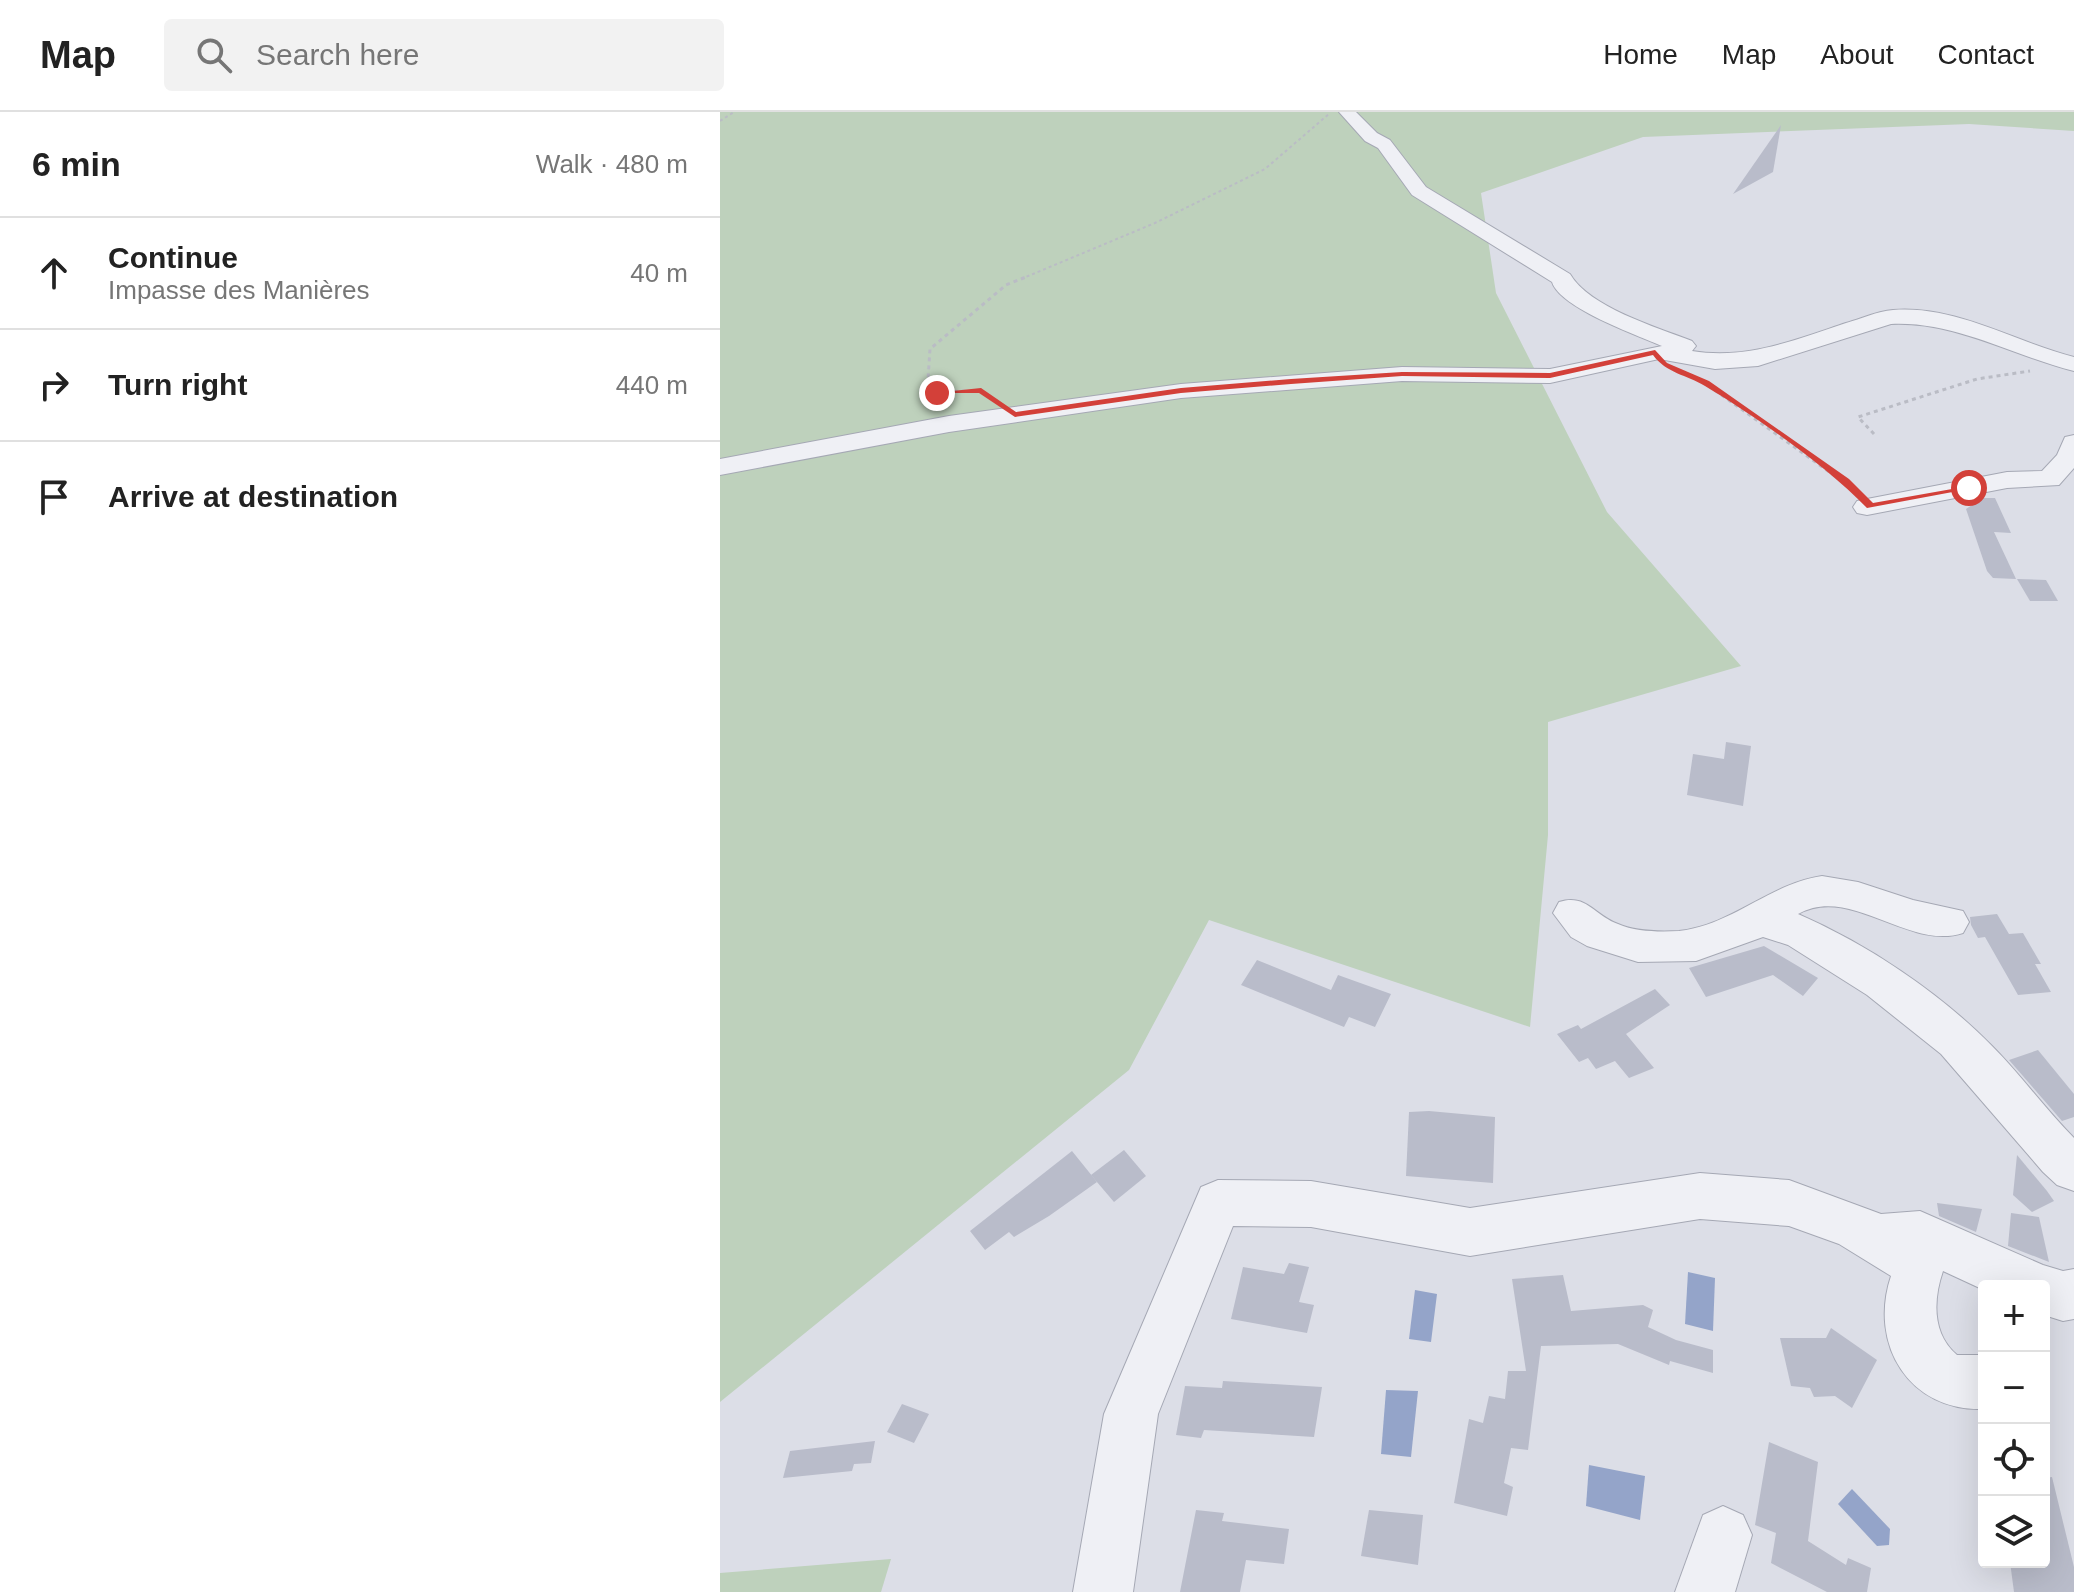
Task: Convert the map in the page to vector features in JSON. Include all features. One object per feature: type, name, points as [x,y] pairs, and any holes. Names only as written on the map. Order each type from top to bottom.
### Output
[{"type":"street","points":[[1347,112],[1371,137],[1384,144],[1419,191],[1447,211],[1520,249],[1562,279],[1563,286],[1576,296],[1608,316],[1715,362]]},
{"type":"street","points":[[720,467],[949,424],[1181,391],[1402,374],[1550,376],[1653,352],[1715,362],[1758,359],[1889,317],[1908,314],[1959,324],[2044,359],[2070,363]]},
{"type":"street","points":[[1869,506],[2007,480],[2049,479],[2069,458],[2074,443]]},
{"type":"street","points":[[1573,913],[1584,927],[1609,941],[1656,947],[1713,941],[1805,894],[1850,895],[1933,922],[1949,922]]},
{"type":"street","points":[[1755,921],[1781,924],[1812,940],[1898,996],[1972,1055],[2045,1145],[2074,1169]]},
{"type":"street","points":[[1103,1592],[1131,1414],[1218,1203],[1311,1204],[1470,1232],[1700,1196],[1789,1203],[1853,1225],[1920,1265],[1910,1286],[1909,1325],[1929,1367],[1956,1382],[1978,1382]]},
{"type":"street","points":[[1876,1239],[1920,1235],[2019,1280]]},
{"type":"street","points":[[2050,1292],[2063,1296],[2074,1294]]},
{"type":"street","points":[[1705,1592],[1723,1535]]},
{"type":"path","points":[[720,121],[734,112]]},
{"type":"path","points":[[949,424],[930,393],[930,349],[1006,285],[1155,223],[1265,169],[1330,112]]},
{"type":"path","points":[[1653,352],[1664,364],[1706,383],[1846,481],[1869,506]]},
{"type":"path","points":[[1874,434],[1858,417],[1977,379],[2070,363]]},
{"type":"path","points":[[930,393],[981,390],[1015,415]]},
{"type":"green space","points":[[720,112],[2074,112],[2074,131],[1969,124],[1643,137],[1481,193],[1496,293],[1607,512],[1741,666],[1548,722],[1548,835],[1530,1027],[1209,920],[1129,1070],[720,1402]]},
{"type":"green space","points":[[891,1559],[881,1592],[720,1592],[720,1573]]},
{"type":"water","points":[[1688,1272],[1715,1278],[1713,1331],[1685,1324]]},
{"type":"water","points":[[1415,1290],[1437,1294],[1431,1342],[1409,1339]]},
{"type":"water","points":[[1386,1390],[1418,1391],[1411,1457],[1381,1454]]},
{"type":"water","points":[[1589,1465],[1645,1476],[1640,1520],[1586,1506]]},
{"type":"water","points":[[1852,1489],[1890,1529],[1889,1545],[1877,1546],[1838,1504]]},
{"type":"building","points":[[1781,125],[1773,172],[1733,194]]},
{"type":"building","points":[[1973,498],[1995,498],[2011,533],[1994,532],[2016,579],[1993,578],[1987,571],[1966,509],[1975,503]]},
{"type":"building","points":[[2017,579],[2046,580],[2058,601],[2030,601]]},
{"type":"building","points":[[1726,742],[1751,746],[1743,806],[1687,795],[1693,754],[1724,759]]},
{"type":"building","points":[[1997,914],[2009,934],[2023,933],[2041,964],[2035,964],[2051,992],[2018,995],[1985,937],[1978,938],[1970,917]]},
{"type":"building","points":[[1764,946],[1818,978],[1803,996],[1773,975],[1706,997],[1689,968]]},
{"type":"building","points":[[1257,960],[1331,990],[1338,975],[1391,994],[1375,1027],[1349,1017],[1344,1027],[1241,985]]},
{"type":"building","points":[[1655,989],[1670,1005],[1626,1034],[1654,1068],[1629,1078],[1615,1061],[1596,1069],[1588,1058],[1579,1062],[1557,1034],[1578,1025],[1581,1029]]},
{"type":"building","points":[[2038,1050],[2074,1094],[2074,1117],[2062,1121],[2009,1060]]},
{"type":"building","points":[[1409,1112],[1495,1117],[1493,1183],[1406,1176]]},
{"type":"building","points":[[1124,1150],[1146,1176],[1114,1202],[1091,1175]]},
{"type":"building","points":[[1072,1151],[1097,1182],[1049,1216],[1014,1237],[1009,1232],[985,1250],[970,1231]]},
{"type":"building","points":[[2017,1155],[2054,1201],[2032,1212],[2013,1195]]},
{"type":"building","points":[[1937,1203],[1982,1209],[1976,1232],[1939,1216]]},
{"type":"building","points":[[2011,1213],[2039,1217],[2049,1262],[2008,1246]]},
{"type":"building","points":[[1289,1263],[1309,1267],[1299,1302],[1314,1305],[1307,1333],[1231,1319],[1243,1267],[1284,1274]]},
{"type":"building","points":[[1563,1275],[1571,1311],[1643,1305],[1653,1310],[1648,1327],[1676,1340],[1713,1350],[1713,1373],[1670,1361],[1669,1365],[1618,1344],[1541,1346],[1528,1450],[1511,1448],[1504,1483],[1513,1487],[1507,1516],[1454,1503],[1469,1419],[1483,1423],[1489,1396],[1505,1399],[1508,1371],[1526,1371],[1512,1279]]},
{"type":"building","points":[[1831,1328],[1877,1360],[1852,1408],[1835,1396],[1814,1397],[1810,1388],[1791,1386],[1780,1338],[1826,1338]]},
{"type":"building","points":[[1223,1381],[1322,1387],[1314,1437],[1204,1430],[1201,1438],[1176,1435],[1185,1386],[1222,1388]]},
{"type":"building","points":[[902,1404],[929,1414],[914,1443],[887,1432]]},
{"type":"building","points":[[875,1441],[871,1463],[854,1464],[852,1471],[783,1478],[790,1451]]},
{"type":"building","points":[[1769,1442],[1818,1462],[1808,1541],[1846,1565],[1848,1558],[1871,1568],[1867,1592],[1827,1592],[1771,1563],[1776,1533],[1755,1525]]},
{"type":"building","points":[[2050,1477],[2074,1567],[2074,1592],[2014,1592],[2011,1568],[2050,1568]]},
{"type":"building","points":[[1196,1510],[1224,1513],[1222,1521],[1289,1529],[1284,1564],[1246,1560],[1240,1592],[1180,1592]]},
{"type":"building","points":[[1369,1510],[1423,1515],[1418,1565],[1361,1556]]},
{"type":"route","points":[[937,393],[981,390],[1015,415],[1181,391],[1291,382],[1402,374],[1550,376],[1655,352],[1664,364],[1706,383],[1846,481],[1871,506],[1969,488]]}]
